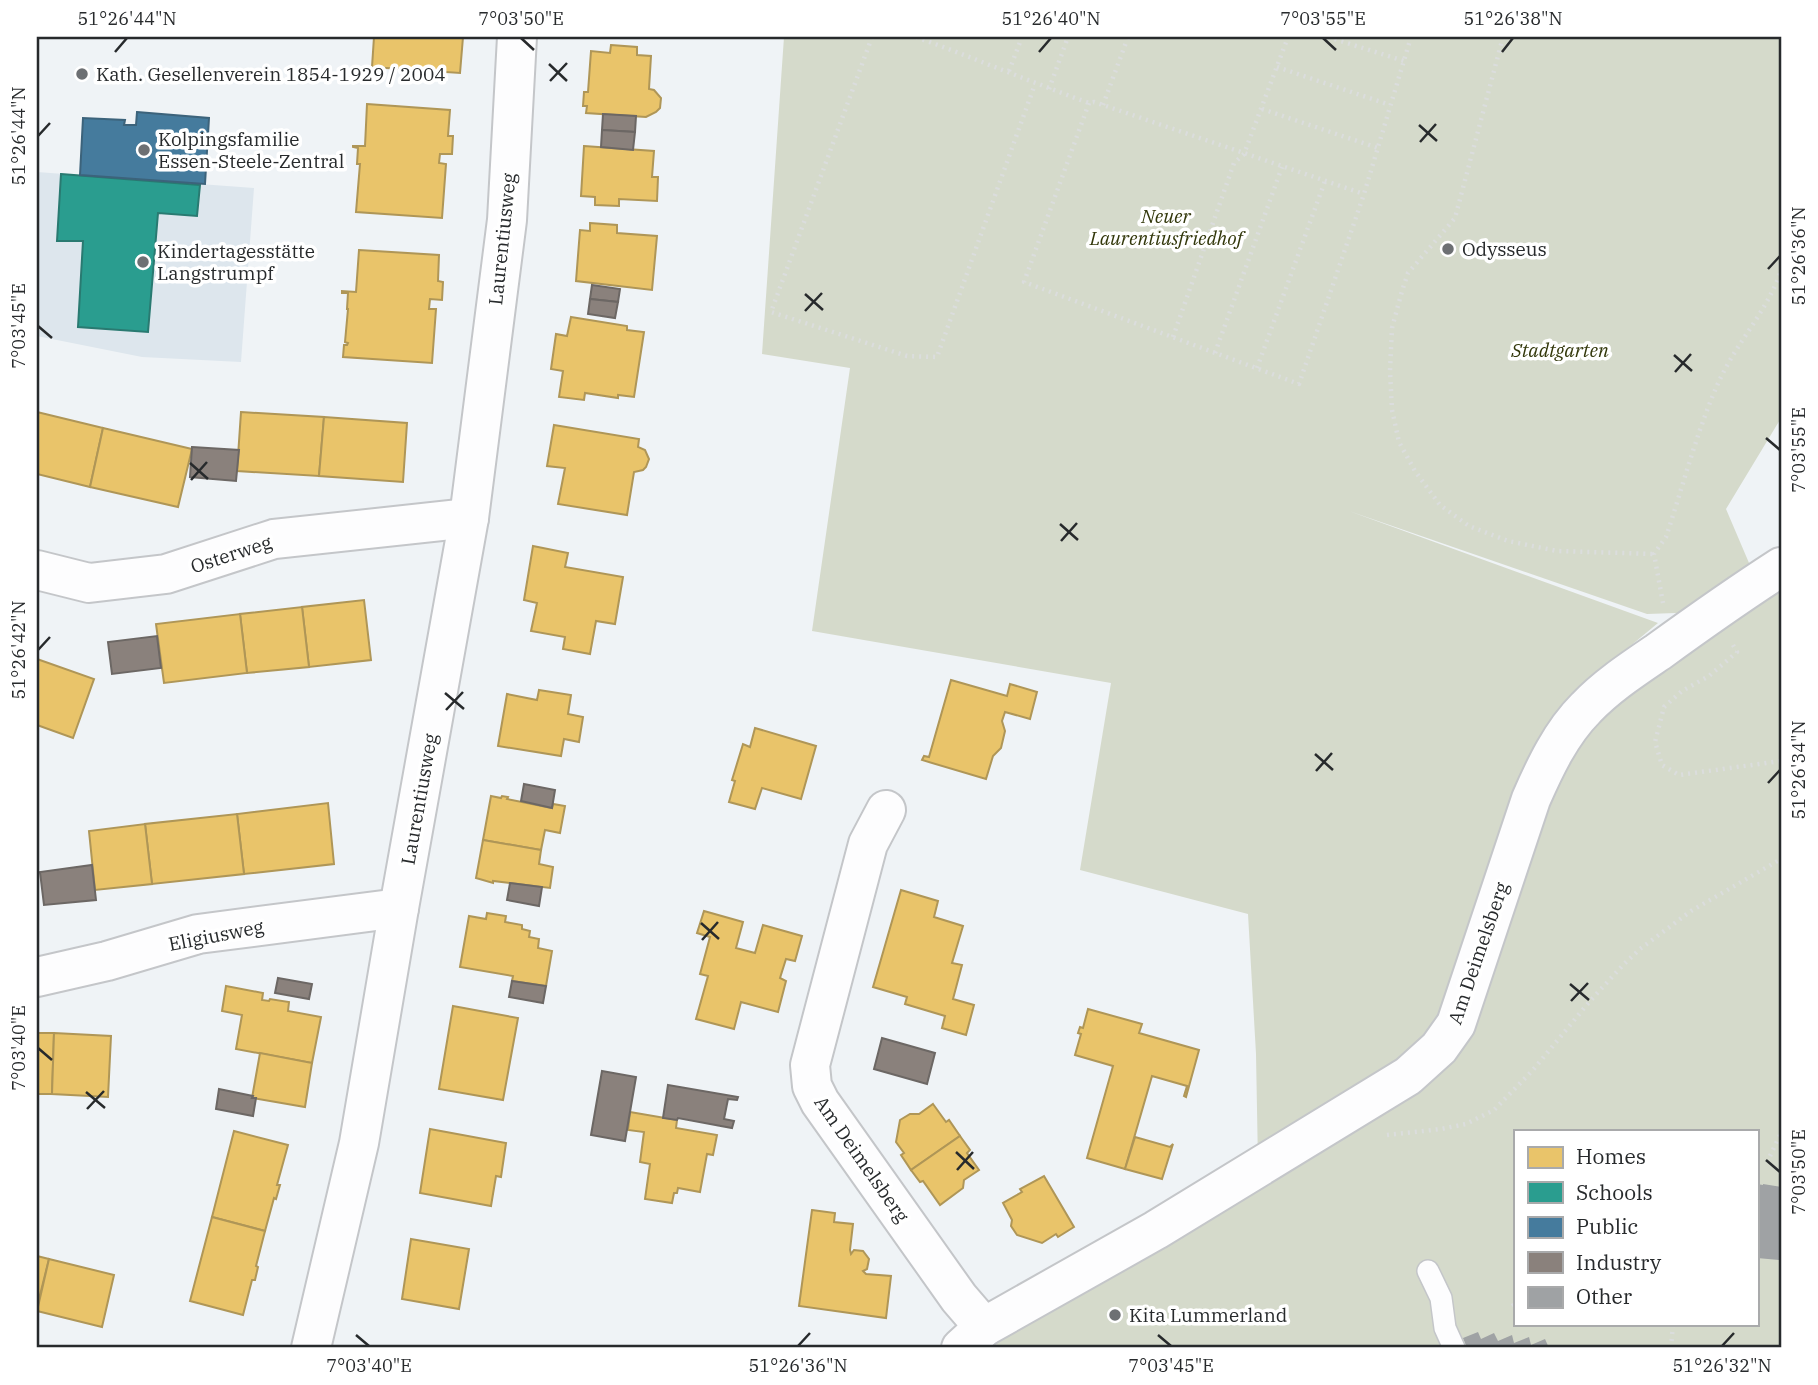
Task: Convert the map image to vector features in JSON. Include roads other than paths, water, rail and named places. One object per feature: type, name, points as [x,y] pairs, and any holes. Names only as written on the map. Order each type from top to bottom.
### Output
[{"type":"street","name":"Laurentiusweg","points":[[311,1348],[359,1143],[469,518],[507,220],[517,37]]},
{"type":"street","name":"Osterweg","points":[[37,570],[89,583],[166,574],[274,539],[469,518]]},
{"type":"street","name":"Am Deimelsberg","points":[[886,810],[868,844],[810,1065],[812,1086],[820,1102],[959,1298],[972,1338],[1347,1114],[1408,1076],[1439,1048],[1456,1024],[1527,810],[1545,768],[1562,739],[1584,709],[1611,685],[1781,567]]},
{"type":"street","name":"Eligiusweg","points":[[37,977],[107,961],[198,934],[399,908]]},
{"type":"lane","points":[[1428,1271],[1441,1298],[1445,1328],[1454,1348]]},
{"type":"place","name":"Kath. Gesellenverein 1854-1929 / 2004","points":[[82,74]]},
{"type":"place","name":"Kolpingsfamilie Essen-Steele-Zentral","points":[[144,150]]},
{"type":"place","name":"Odysseus","points":[[1448,249]]},
{"type":"place","name":"Kindertagesstätte Langstrumpf","points":[[143,262]]},
{"type":"place","name":"Kita Lummerland","points":[[1115,1315]]},
{"type":"park label","name":"Neuer Laurentiusfriedhof","points":[[1166,227]]},
{"type":"park label","name":"Stadtgarten","points":[[1560,350]]}]
